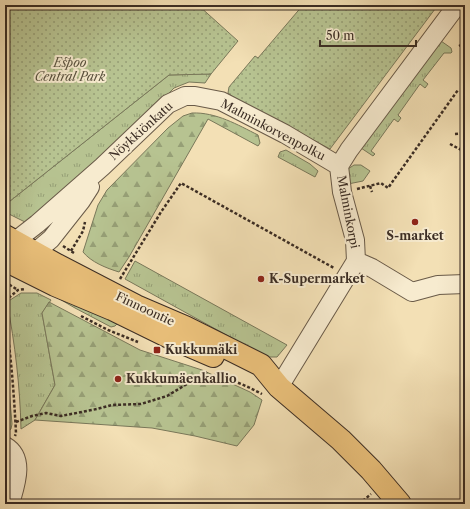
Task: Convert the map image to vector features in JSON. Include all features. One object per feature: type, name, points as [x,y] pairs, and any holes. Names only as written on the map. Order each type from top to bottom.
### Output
[{"type":"main road","name":"Finnoontie","points":[[8,259],[34,253],[136,306],[185,327],[261,365],[271,392]]},
{"type":"main road","name":"Finnoontie","points":[[8,259],[169,337],[218,359],[254,378],[271,392],[341,440],[371,470],[400,504]]},
{"type":"street","name":"Malminkorpi","points":[[271,392],[356,261],[355,240],[342,192],[339,166],[349,150],[457,5]]},
{"type":"street","name":"Nöykkiönkatu","points":[[8,259],[37,224],[102,167],[168,104],[185,96],[206,98]]},
{"type":"street","name":"Malminkorvenpolku","points":[[206,98],[221,101],[237,109],[285,134],[339,166]]},
{"type":"street","name":"Nöykkiönkatu","points":[[34,253],[51,239],[81,201],[102,167]]},
{"type":"street","points":[[356,261],[372,268],[412,292],[438,285],[465,284]]},
{"type":"street","points":[[7,447],[16,458],[17,472],[10,504]]},
{"type":"path","points":[[459,46],[465,43]]},
{"type":"path","points":[[342,192],[381,184],[388,188],[458,90]]},
{"type":"path","points":[[455,134],[465,133]]},
{"type":"path","points":[[450,144],[465,152]]},
{"type":"path","points":[[119,281],[161,212],[181,183],[338,271]]},
{"type":"path","points":[[370,186],[372,192]]},
{"type":"path","points":[[71,251],[83,231],[85,222]]},
{"type":"path","points":[[5,301],[18,290],[8,259]]},
{"type":"path","points":[[76,314],[108,330],[144,345]]},
{"type":"path","points":[[5,315],[9,341],[16,422],[16,433],[7,447]]},
{"type":"path","points":[[5,345],[9,341]]},
{"type":"path","points":[[204,368],[248,387],[271,392]]},
{"type":"path","points":[[16,422],[46,413],[61,416],[112,405],[141,404],[167,396],[210,370]]},
{"type":"path","points":[[359,504],[376,491]]},
{"type":"green space","name":"Espoo Central Park","points":[[5,5],[198,5],[238,41],[211,74],[169,75],[5,205],[5,158],[9,152],[5,145]]},
{"type":"green space","points":[[303,5],[438,5],[330,149],[228,93],[229,87],[255,56],[258,58]]},
{"type":"green space","points":[[441,41],[451,48],[452,52],[444,53],[423,80],[428,84],[425,88],[420,84],[398,115],[401,118],[398,122],[394,119],[371,151],[375,154],[373,156],[361,148]]},
{"type":"green space","points":[[211,74],[205,83],[189,82],[174,88],[147,115],[27,223],[5,212],[5,205],[169,75]]},
{"type":"green space","points":[[192,113],[210,115],[235,123],[258,135],[260,143],[258,146],[208,119],[119,272],[94,262],[83,252],[98,205],[107,190],[168,128],[183,116]]},
{"type":"green space","points":[[286,150],[310,164],[318,171],[315,177],[278,157],[280,152]]},
{"type":"green space","points":[[354,165],[361,165],[370,171],[363,181],[348,184],[348,169]]},
{"type":"green space","points":[[135,261],[287,345],[277,357],[269,357],[248,347],[125,279]]},
{"type":"green space","points":[[21,293],[37,293],[51,300],[42,313],[55,385],[35,420],[21,429],[17,365],[7,302]]},
{"type":"green space","points":[[51,294],[89,306],[117,324],[111,327]]},
{"type":"green space","points":[[49,302],[140,350],[202,370],[250,392],[262,400],[254,425],[237,446],[152,428],[35,420],[55,385],[42,313]]},
{"type":"green space","points":[[5,341],[12,424],[11,429],[5,433]]},
{"type":"place","name":"S-market","points":[[415,222]]},
{"type":"place","name":"K-Supermarket","points":[[261,279]]},
{"type":"place","name":"Kukkumäki","points":[[157,350]]},
{"type":"place","name":"Kukkumäenkallio","points":[[118,379]]}]
